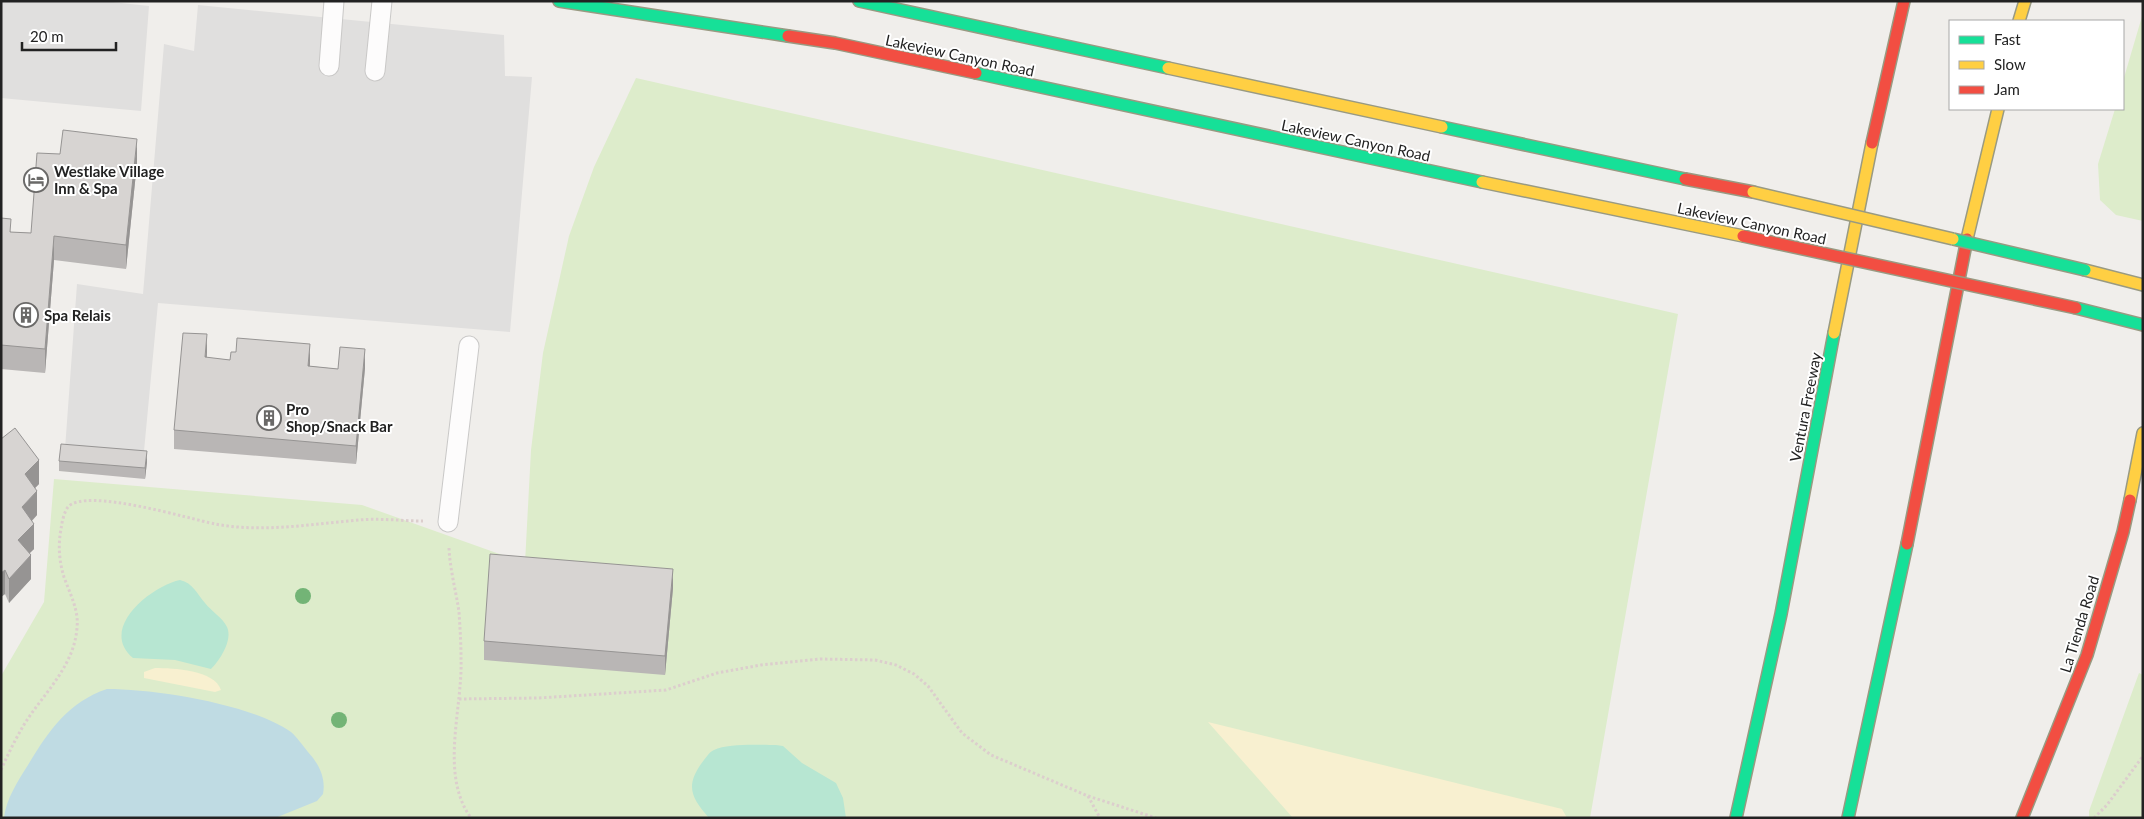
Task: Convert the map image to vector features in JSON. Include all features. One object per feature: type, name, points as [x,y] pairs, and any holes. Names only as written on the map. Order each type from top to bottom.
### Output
[{"type":"main road","name":"Lakeview Canyon Road","points":[[559,1],[712,23],[835,44],[1606,209],[1743,236],[2076,308],[2143,326]]},
{"type":"main road","name":"Lakeview Canyon Road","points":[[859,1],[1664,175],[1753,192],[2143,285]]},
{"type":"main road","name":"Ventura Freeway","points":[[1736,818],[1781,614],[1861,194],[1904,1]]},
{"type":"main road","points":[[2019,20],[2025,1]]},
{"type":"main road","points":[[1848,818],[1893,613],[1971,220],[1998,110]]},
{"type":"main road","name":"La Tienda Road","points":[[2022,818],[2087,655],[2123,532],[2143,433]]},
{"type":"lane","points":[[329,66],[334,1]]},
{"type":"lane","points":[[375,71],[382,1]]},
{"type":"lane","points":[[448,522],[469,346]]},
{"type":"path","points":[[1,770],[25,724],[68,663],[74,646],[77,627],[76,611],[60,562],[59,542],[68,508],[75,502],[85,500],[128,504],[176,513],[216,524],[257,528],[289,528],[361,520],[448,522],[450,556],[459,612],[461,660],[454,749],[456,778],[462,806],[471,818]]},
{"type":"path","points":[[458,699],[538,698],[666,690],[717,673],[761,665],[820,659],[875,660],[896,665],[914,674],[928,686],[962,733],[991,755],[1088,796],[1156,818]]},
{"type":"path","points":[[2094,818],[2107,805],[2143,756]]},
{"type":"path","points":[[1088,796],[1100,818]]},
{"type":"green space","points":[[2143,13],[2143,221],[2116,215],[2100,200],[2098,164],[2115,110],[2124,110],[2124,78]]},
{"type":"green space","points":[[636,78],[1678,314],[1590,818],[1,818],[1,676],[44,602],[54,479],[362,505],[525,563],[531,450],[543,353],[569,236],[594,167]]},
{"type":"green space","points":[[180,580],[192,586],[227,627],[227,644],[222,655],[211,669],[175,660],[133,658],[124,647],[122,634],[125,622],[132,610],[156,591]]},
{"type":"green space","points":[[2139,673],[2143,675],[2143,818],[2089,818],[2089,811]]},
{"type":"green space","points":[[727,746],[783,746],[802,763],[836,783],[843,798],[846,818],[709,818],[698,804],[692,786],[696,772],[709,754],[714,750]]},
{"type":"sand","points":[[155,668],[202,674],[217,683],[221,690],[215,692],[144,678],[144,672]]},
{"type":"sand","points":[[1208,722],[1562,809],[1567,818],[1293,818]]},
{"type":"shaded area","points":[[1,1],[103,1],[149,6],[141,111],[1,98]]},
{"type":"shaded area","points":[[198,5],[504,35],[505,76],[532,77],[510,332],[158,303],[144,451],[65,449],[77,284],[143,294],[164,44],[194,51]]},
{"type":"water","points":[[107,689],[151,692],[202,700],[252,713],[274,722],[291,732],[315,761],[321,771],[324,788],[323,794],[317,801],[275,818],[4,818],[7,804],[17,784],[52,730],[70,710],[93,695]]},
{"type":"building","points":[[63,130],[137,139],[126,245],[54,236],[45,349],[1,345],[1,218],[11,219],[10,232],[31,233],[37,153],[60,154]]},
{"type":"building","name":"Pro Shop/Snack Bar","points":[[183,333],[207,334],[205,357],[230,360],[231,352],[236,352],[237,338],[310,344],[308,366],[338,369],[340,347],[365,349],[356,446],[174,430]]},
{"type":"building","points":[[15,428],[39,460],[25,474],[37,491],[22,507],[34,524],[18,540],[31,555],[9,579],[5,570],[1,573],[1,439]]},
{"type":"building","points":[[61,444],[147,451],[145,468],[59,461]]},
{"type":"building","points":[[490,554],[673,569],[665,656],[484,641]]},
{"type":"traffic: fast","points":[[559,1],[788,36]]},
{"type":"traffic: fast","points":[[859,1],[1168,68]]},
{"type":"traffic: fast","points":[[976,73],[1482,182]]},
{"type":"traffic: fast","points":[[1442,127],[1685,179]]},
{"type":"traffic: fast","points":[[1953,239],[2085,270]]},
{"type":"traffic: fast","points":[[2076,308],[2143,325]]},
{"type":"traffic: fast","points":[[1736,818],[1781,614],[1834,333]]},
{"type":"traffic: fast","points":[[1848,818],[1907,544]]},
{"type":"traffic: slow","points":[[2019,20],[2025,1]]},
{"type":"traffic: slow","points":[[1168,68],[1442,127]]},
{"type":"traffic: slow","points":[[1967,239],[1998,110]]},
{"type":"traffic: slow","points":[[1834,333],[1872,143]]},
{"type":"traffic: slow","points":[[1482,182],[1743,236]]},
{"type":"traffic: slow","points":[[1753,192],[1953,239]]},
{"type":"traffic: slow","points":[[2085,270],[2143,285]]},
{"type":"traffic: slow","points":[[2130,500],[2143,433]]},
{"type":"traffic: jam","points":[[1872,143],[1904,1]]},
{"type":"traffic: jam","points":[[788,36],[835,43],[976,73]]},
{"type":"traffic: jam","points":[[1685,179],[1753,192]]},
{"type":"traffic: jam","points":[[1743,236],[2076,308]]},
{"type":"traffic: jam","points":[[1907,544],[1967,239]]},
{"type":"traffic: jam","points":[[2022,818],[2087,655],[2123,532],[2130,500]]},
{"type":"place","name":"Westlake Village Inn & Spa","points":[[36,180]]},
{"type":"place","name":"Spa Relais","points":[[26,315]]},
{"type":"place","name":"Pro Shop/Snack Bar","points":[[269,418]]}]
